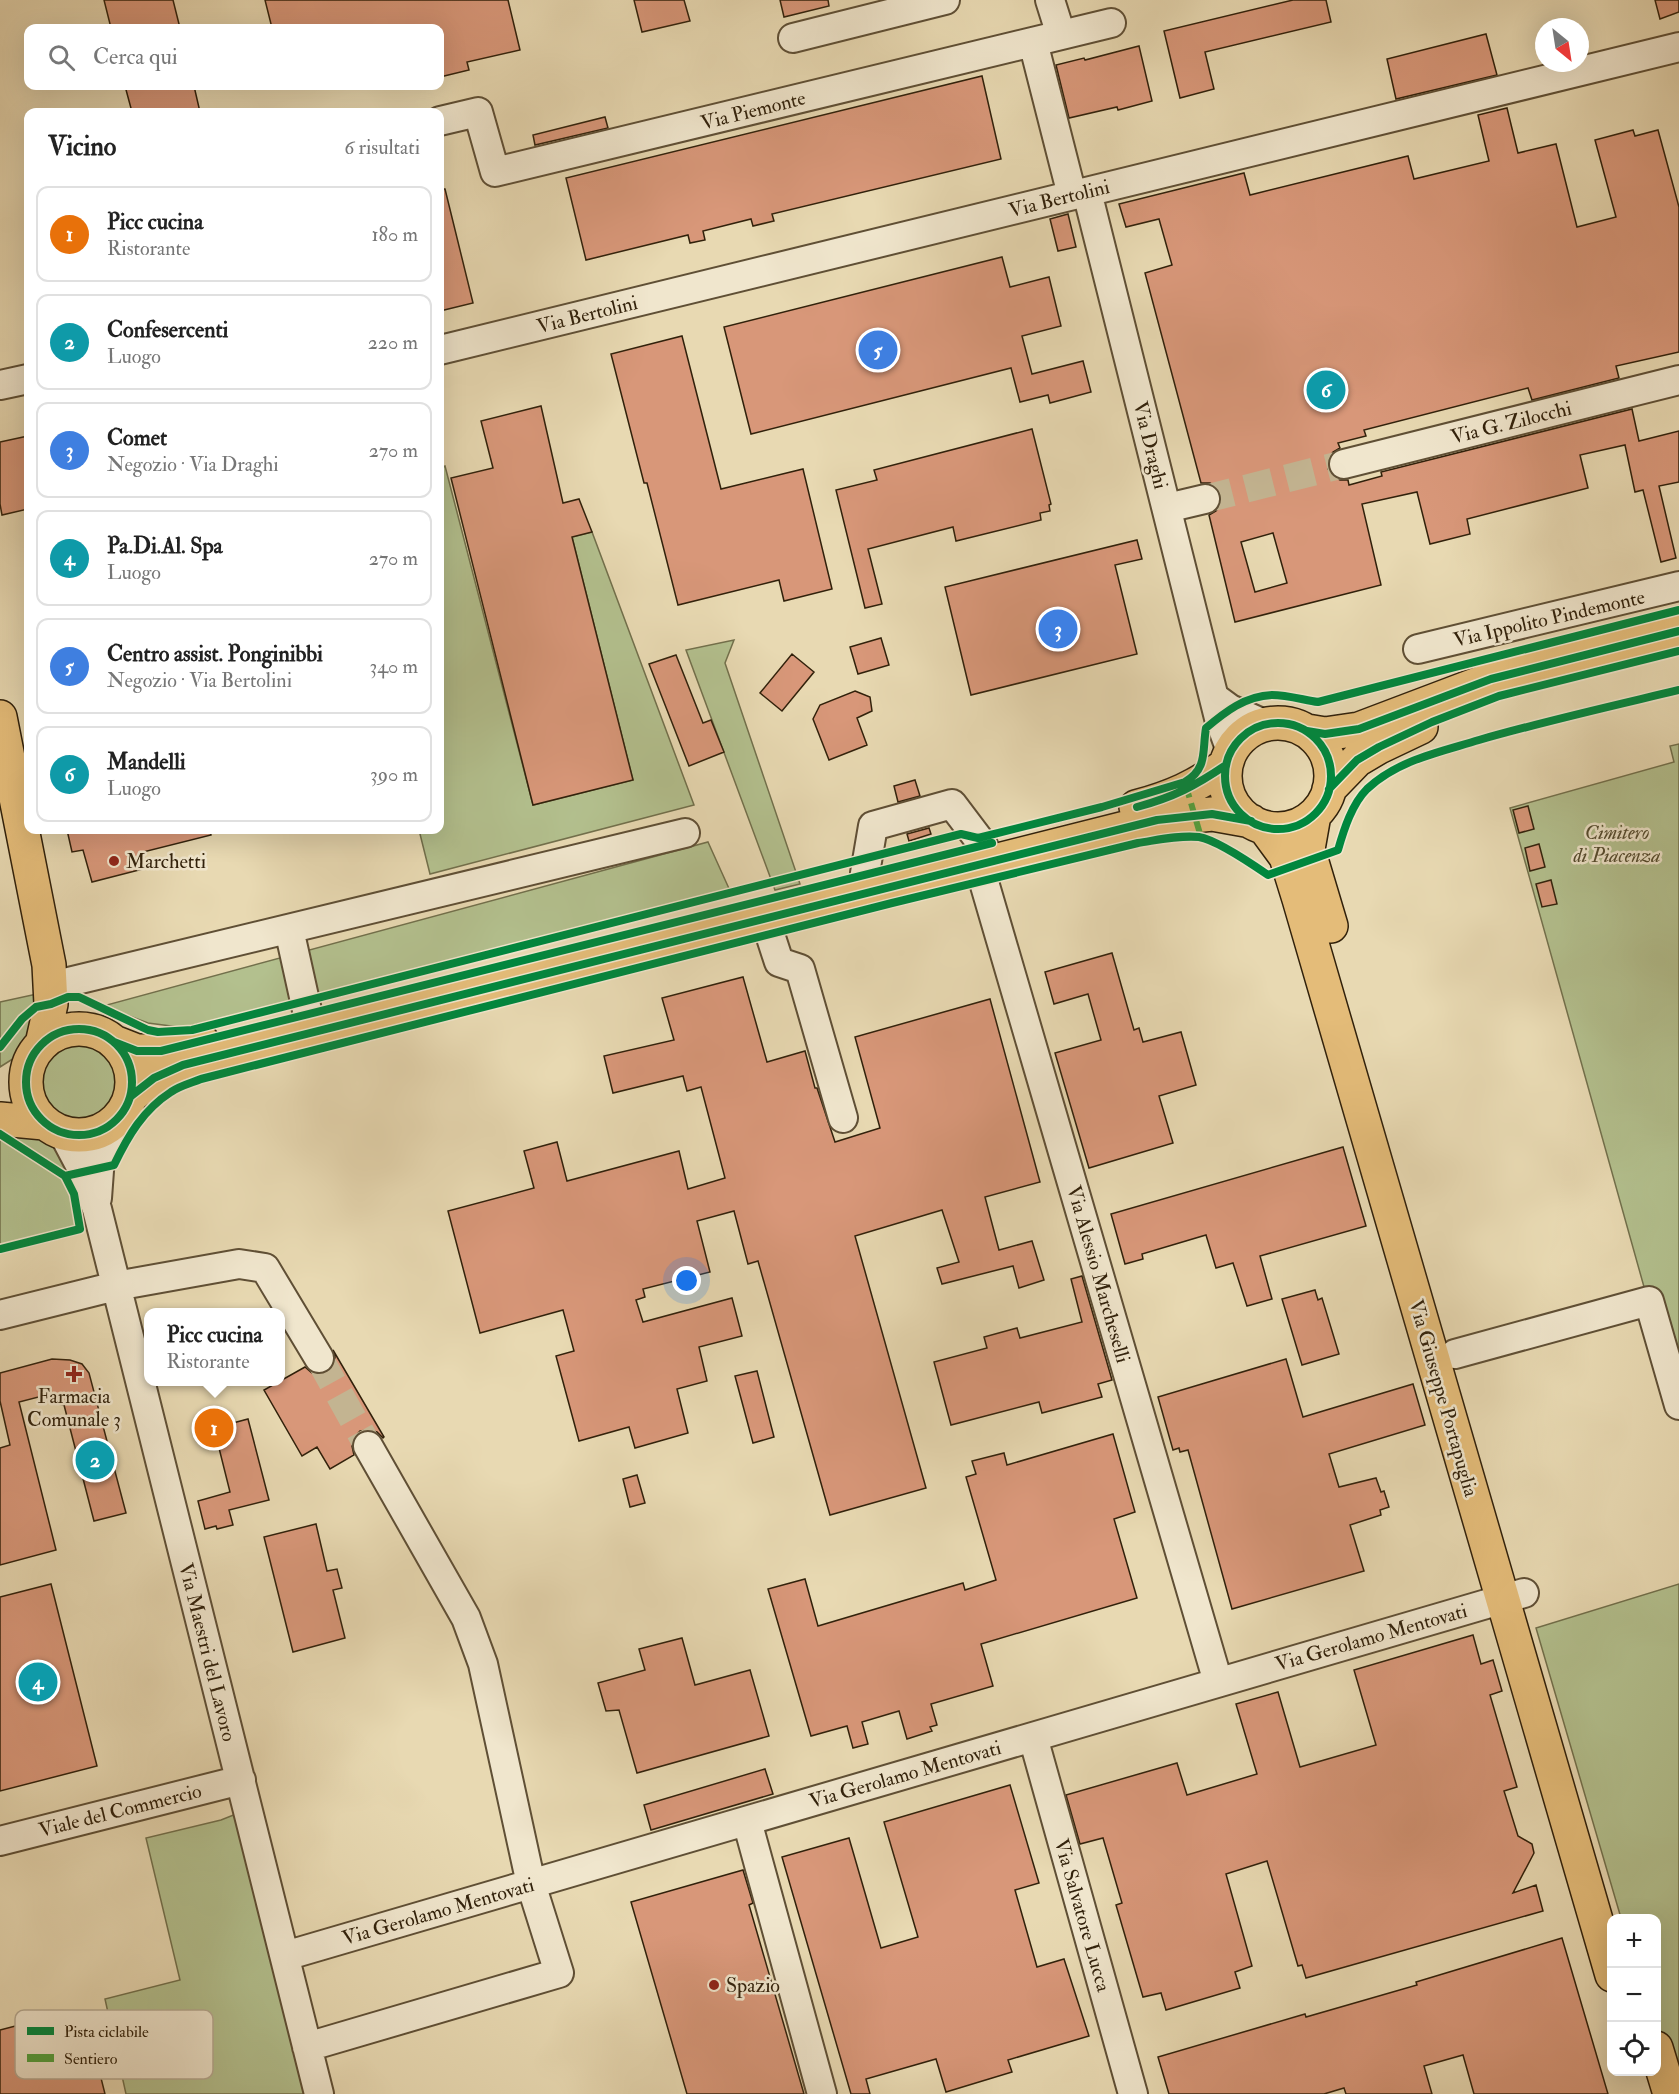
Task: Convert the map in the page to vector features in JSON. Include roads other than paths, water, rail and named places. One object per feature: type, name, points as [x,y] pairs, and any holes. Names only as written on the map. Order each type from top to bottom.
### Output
[{"type":"main road","points":[[1306,731],[1325,734],[1359,729],[1491,679],[1664,635]]},
{"type":"main road","points":[[0,1083],[56,1034],[71,1029],[101,1036],[137,1050],[161,1051],[865,873],[981,855],[1176,817],[1212,814],[1282,828],[1299,824],[1322,802],[1357,760],[1400,737],[1499,696],[1679,651]]},
{"type":"main road","points":[[0,717],[24,830]]},
{"type":"main road","points":[[0,1119],[54,1128],[81,1136],[98,1132],[154,1078],[183,1065],[765,919],[1166,799],[1198,784],[1229,758],[1240,739],[1251,730],[1264,724],[1293,725],[1306,731],[1319,742],[1327,756],[1331,772],[1322,802]]},
{"type":"main road","points":[[1229,758],[1225,781],[1229,797],[1238,810],[1257,824]]},
{"type":"main road","name":"Via Giuseppe Portapuglia","points":[[1322,802],[1308,849],[1455,1354],[1513,1596],[1609,1968]]},
{"type":"main road","name":"Via Giuseppe Portapuglia","points":[[1257,824],[1286,857],[1513,1596],[1618,1914]]},
{"type":"main road","points":[[25,834],[55,975],[51,1004],[26,1077],[27,1094],[33,1110],[54,1128]]},
{"type":"main road","points":[[55,975],[101,1036],[124,1053],[131,1066],[133,1082],[122,1110]]},
{"type":"main road","points":[[1661,2064],[1670,2094]]},
{"type":"main road","points":[[1641,2076],[1646,2094]]},
{"type":"street","points":[[793,38],[945,0]]},
{"type":"street","points":[[1050,0],[1061,35]]},
{"type":"street","name":"Via Piemonte","points":[[444,120],[478,112],[495,172],[1111,23]]},
{"type":"street","name":"Via Draghi","points":[[1033,42],[1079,194],[1167,508],[1229,758]]},
{"type":"street","name":"Via Bertolini","points":[[444,349],[1679,47]]},
{"type":"street","points":[[0,385],[24,380]]},
{"type":"street","name":"Via G. Zilocchi","points":[[1344,464],[1679,380]]},
{"type":"street","points":[[1167,508],[1205,498]]},
{"type":"street","name":"Via Ippolito Pindemonte","points":[[1419,649],[1679,586]]},
{"type":"street","points":[[1642,596],[1664,635]]},
{"type":"street","points":[[1215,698],[1230,709],[1264,724]]},
{"type":"street","points":[[865,873],[873,825],[952,804],[981,855]]},
{"type":"street","points":[[55,975],[289,929],[685,833]]},
{"type":"street","name":"Via Alessio Marcheselli","points":[[981,855],[1218,1682]]},
{"type":"street","points":[[765,919],[780,962],[800,969],[843,1118]]},
{"type":"street","points":[[289,929],[308,1015]]},
{"type":"street","name":"Via Maestri del Lavoro","points":[[97,1209],[100,1157],[122,1110]]},
{"type":"street","name":"Via Maestri del Lavoro","points":[[54,1128],[81,1167],[97,1209],[319,2094]]},
{"type":"street","points":[[0,1315],[116,1286],[239,1264],[265,1268],[319,1358]]},
{"type":"street","points":[[1455,1354],[1649,1301],[1679,1405]]},
{"type":"street","points":[[307,2046],[559,1973],[531,1884],[483,1664],[466,1618],[368,1446]]},
{"type":"street","name":"Via Gerolamo Mentovati","points":[[285,1956],[1513,1596]]},
{"type":"street","name":"Via Salvatore Lucca","points":[[1033,1737],[1133,2094]]},
{"type":"street","name":"Viale del Commercio","points":[[0,1840],[241,1780]]},
{"type":"street","points":[[747,1821],[822,2094]]},
{"type":"tunnel","points":[[1205,499],[1344,464]]},
{"type":"tunnel","points":[[319,1358],[368,1446]]},
{"type":"place","name":"Centro assist. Ponginibbi","points":[[878,350]]},
{"type":"place","name":"Mandelli","points":[[1326,390]]},
{"type":"place","name":"Comet","points":[[1058,629]]},
{"type":"place","name":"Marchetti","points":[[114,861]]},
{"type":"place","name":"Farmacia Comunale 3","points":[[74,1374]]},
{"type":"place","name":"Picc cucina","points":[[214,1428]]},
{"type":"place","name":"Confesercenti","points":[[95,1460]]},
{"type":"place","name":"Pa.Di.Al. Spa","points":[[38,1682]]},
{"type":"place","name":"Spazio","points":[[714,1985]]},
{"type":"park label","name":"Cimitero di Piacenza","points":[[1617,844]]}]
